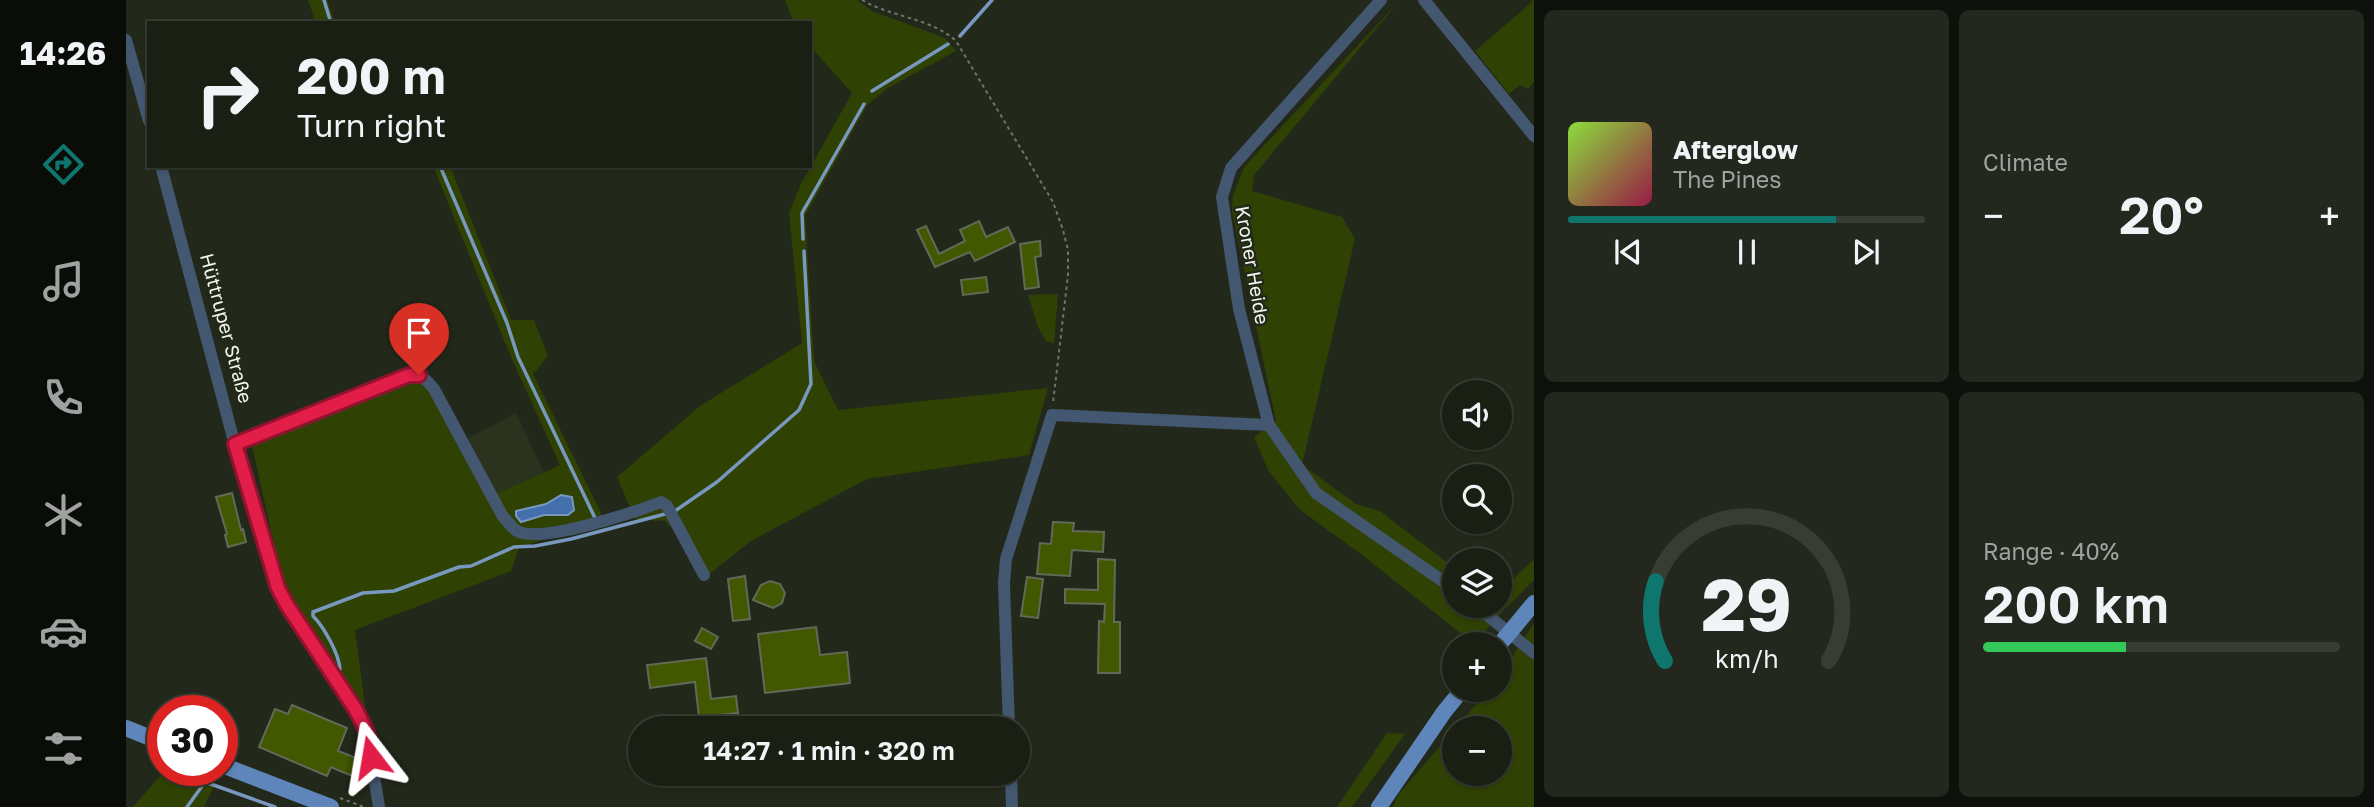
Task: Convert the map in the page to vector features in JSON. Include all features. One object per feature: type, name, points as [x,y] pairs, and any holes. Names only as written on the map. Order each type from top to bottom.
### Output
[{"type":"main road","points":[[1510,632],[1534,603]]},
{"type":"main road","points":[[1379,807],[1452,702]]},
{"type":"main road","points":[[126,728],[147,737]]},
{"type":"main road","points":[[238,771],[331,807]]},
{"type":"street","name":"Kroner Heide","points":[[1381,0],[1231,168],[1222,197],[1240,309],[1269,425],[1316,493],[1442,581]]},
{"type":"street","points":[[1424,0],[1534,136]]},
{"type":"street","points":[[126,40],[147,114]]},
{"type":"street","name":"Hüttruper Straße","points":[[163,168],[235,444],[278,588],[356,710],[367,732],[379,807]]},
{"type":"street","points":[[235,444],[409,375],[419,375],[434,389],[502,516],[517,531],[532,534],[568,530],[661,502],[667,506],[704,575]]},
{"type":"street","points":[[1009,716],[1004,583],[1006,559],[1052,415],[1269,425]]},
{"type":"street","points":[[1491,618],[1534,653]]},
{"type":"street","points":[[1011,786],[1012,807]]},
{"type":"path","points":[[862,0],[877,8],[942,30],[956,41],[1053,202],[1068,250],[1068,275],[1052,415]]},
{"type":"shaded area","points":[[516,413],[544,472],[496,494],[467,439]]},
{"type":"green space","points":[[308,0],[327,0],[334,21],[315,21]]},
{"type":"green space","points":[[785,0],[857,0],[872,11],[945,38],[956,51],[888,88],[867,105],[805,216],[814,361],[838,410],[1048,388],[1029,455],[867,479],[751,541],[708,575],[665,521],[635,519],[617,477],[700,406],[802,343],[789,213],[801,184],[852,93],[812,48],[812,21],[793,21]]},
{"type":"green space","points":[[1400,0],[1254,175],[1252,191],[1342,217],[1355,239],[1302,465],[1356,504],[1380,511],[1442,559],[1442,618],[1497,618],[1484,632],[1459,632],[1361,554],[1299,509],[1268,470],[1254,437],[1276,421],[1232,211],[1233,195],[1244,167]]},
{"type":"green space","points":[[1531,0],[1534,0],[1534,82],[1528,89],[1520,85],[1509,94],[1475,51],[1532,2]]},
{"type":"green space","points":[[434,168],[451,168],[511,320],[534,320],[548,356],[533,374],[604,519],[519,548],[511,571],[355,630],[365,706],[319,645],[283,585],[251,441],[419,371],[487,498],[560,465],[511,357]],"holes":[[[561,495],[568,515],[544,515],[521,522],[516,511],[546,504]]]},
{"type":"green space","points":[[1058,294],[1054,343],[1046,341],[1038,327],[1028,295]]},
{"type":"green space","points":[[1534,559],[1534,580],[1512,602],[1512,580]]},
{"type":"green space","points":[[1534,623],[1534,807],[1393,807],[1398,795],[1442,744],[1442,786],[1512,786],[1512,716],[1466,716],[1478,702],[1512,702],[1512,657]]},
{"type":"green space","points":[[1387,733],[1405,734],[1352,807],[1337,807]]},
{"type":"green space","points":[[151,786],[214,786],[204,807],[133,807]]},
{"type":"water","points":[[561,495],[572,497],[574,510],[568,515],[544,515],[521,522],[516,516],[516,511],[546,504]]},
{"type":"building","points":[[979,221],[986,237],[1008,227],[1015,242],[975,261],[970,252],[935,267],[917,230],[926,226],[939,254],[965,241],[960,230]]},
{"type":"building","points":[[1040,241],[1041,256],[1035,257],[1039,287],[1025,289],[1020,244]]},
{"type":"building","points":[[986,277],[988,292],[963,295],[961,280]]},
{"type":"building","points":[[232,493],[246,542],[228,547],[216,497]]},
{"type":"building","points":[[1053,522],[1074,523],[1073,531],[1104,532],[1103,552],[1072,550],[1070,576],[1037,574],[1040,543],[1051,544]]},
{"type":"building","points":[[1098,559],[1115,560],[1114,622],[1120,622],[1120,673],[1098,673],[1099,621],[1104,622],[1105,604],[1065,603],[1065,589],[1098,590]]},
{"type":"building","points":[[745,576],[750,619],[733,621],[728,579]]},
{"type":"building","points":[[1027,577],[1043,579],[1038,618],[1021,616]]},
{"type":"building","points":[[770,581],[780,584],[785,593],[782,603],[773,608],[753,600],[761,585]]},
{"type":"building","points":[[816,627],[820,655],[847,652],[850,683],[765,693],[758,634]]},
{"type":"building","points":[[702,628],[718,637],[711,649],[695,641]]},
{"type":"building","points":[[706,658],[711,699],[736,696],[738,713],[699,716],[695,682],[650,688],[647,665]]},
{"type":"building","points":[[292,705],[347,728],[338,751],[359,759],[352,776],[331,767],[327,776],[259,747],[275,709],[288,714]]},
{"type":"waterway","points":[[324,0],[330,21]]},
{"type":"waterway","points":[[960,36],[992,0]]},
{"type":"waterway","points":[[872,91],[948,44]]},
{"type":"waterway","points":[[803,239],[802,213],[864,104]]},
{"type":"waterway","points":[[441,168],[507,323],[518,357],[595,518]]},
{"type":"waterway","points":[[675,511],[717,482],[799,410],[811,384],[804,251]]},
{"type":"waterway","points":[[340,669],[334,649],[313,612],[363,593],[394,591],[459,567],[471,566],[514,547],[571,539],[665,514]]},
{"type":"waterway","points":[[187,807],[205,782],[275,807]]},
{"type":"route","points":[[371,757],[367,732],[356,710],[278,588],[235,444],[409,375],[419,375]]}]
